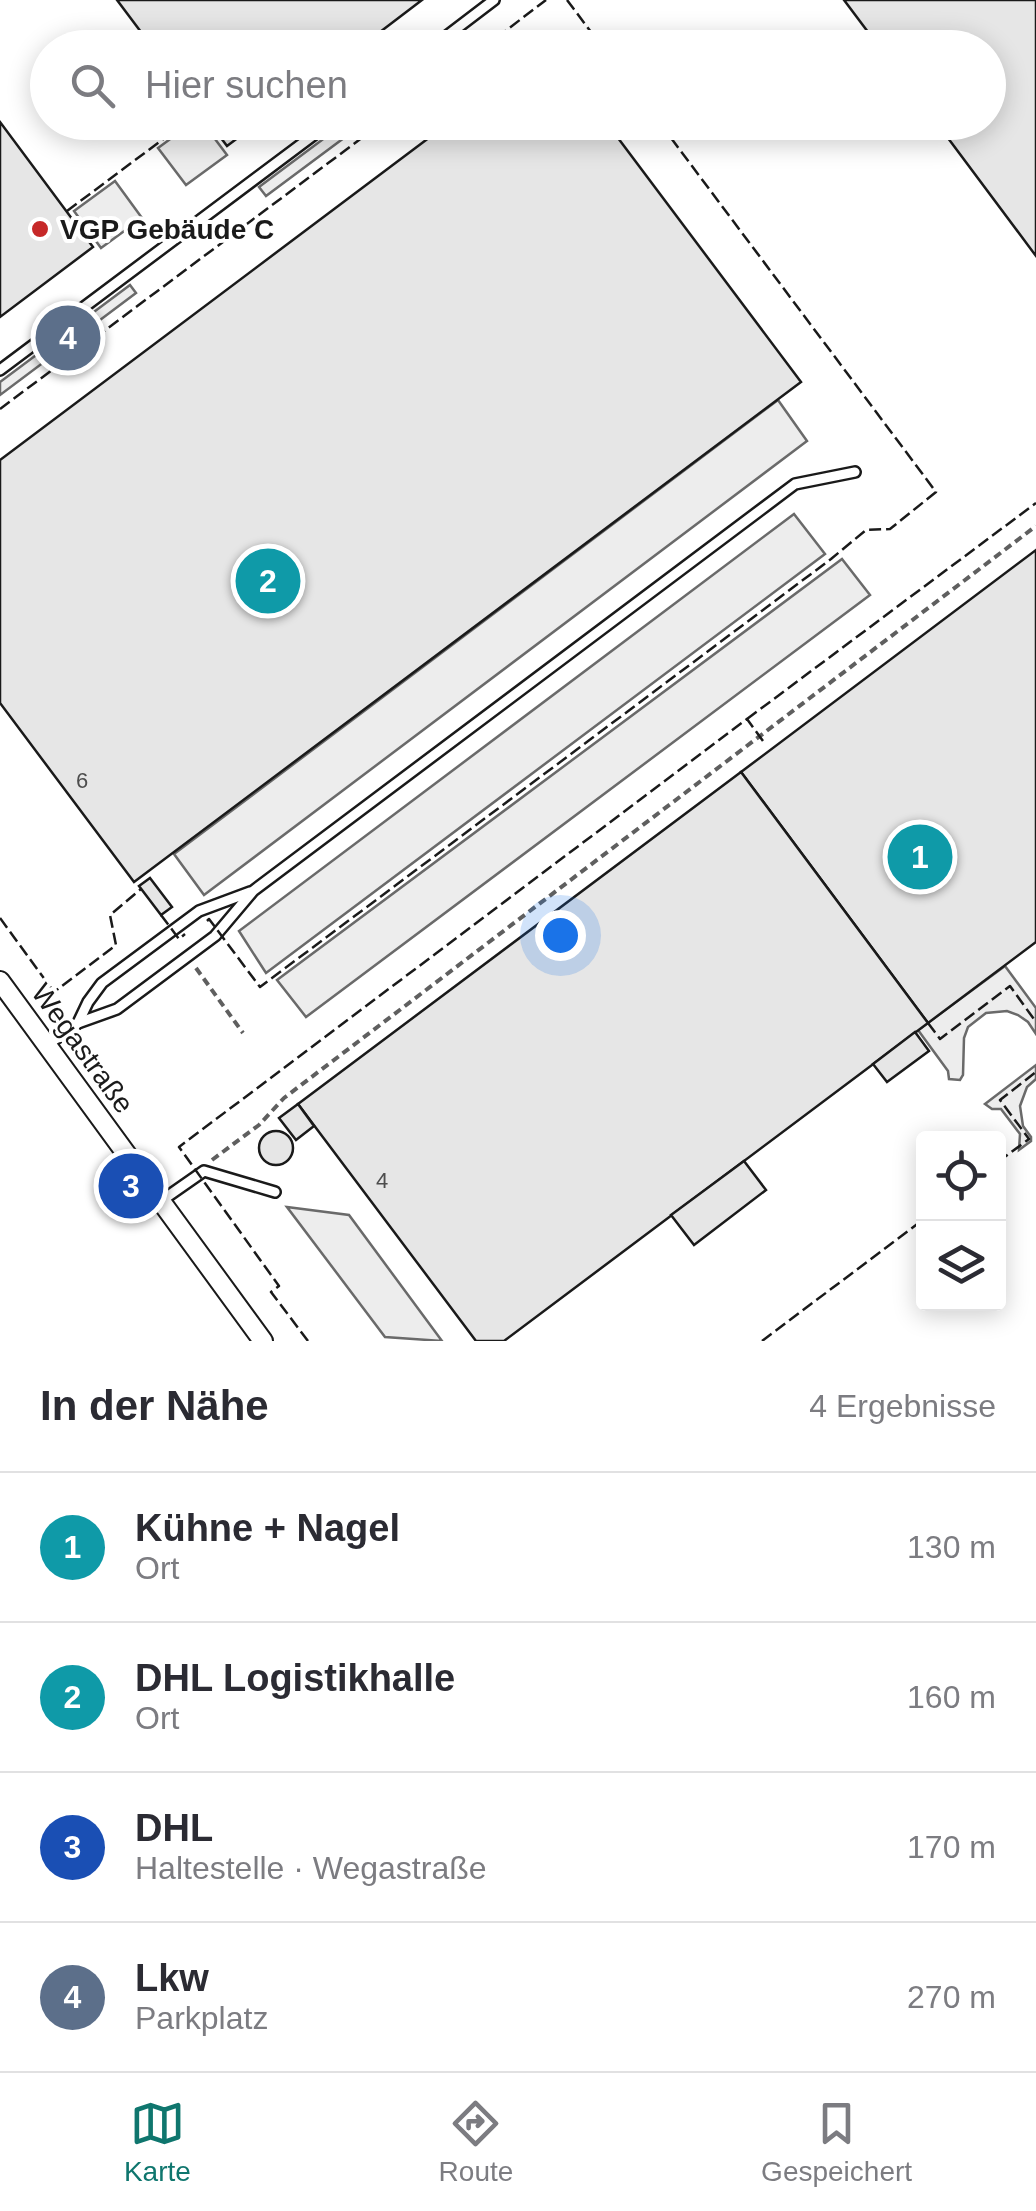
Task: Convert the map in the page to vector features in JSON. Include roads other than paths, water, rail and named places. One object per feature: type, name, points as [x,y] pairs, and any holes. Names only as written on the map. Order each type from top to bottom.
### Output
[{"type":"street","name":"Wegastraße","points":[[0,981],[264,1341]]},
{"type":"lane","points":[[454,30],[494,0]]},
{"type":"lane","points":[[0,370],[306,140]]},
{"type":"lane","points":[[47,1045],[78,1022],[117,1010],[216,936],[253,892],[794,484],[855,472]]},
{"type":"lane","points":[[78,1022],[102,982],[198,911],[253,892]]},
{"type":"lane","points":[[161,1201],[204,1171],[275,1192]]},
{"type":"place","name":"VGP Gebäude C","points":[[40,229]]},
{"type":"place","name":"Lkw","points":[[68,338]]},
{"type":"place","name":"DHL Logistikhalle","points":[[268,581]]},
{"type":"place","name":"Kühne + Nagel","points":[[920,857]]},
{"type":"place","name":"DHL","points":[[131,1186]]}]
